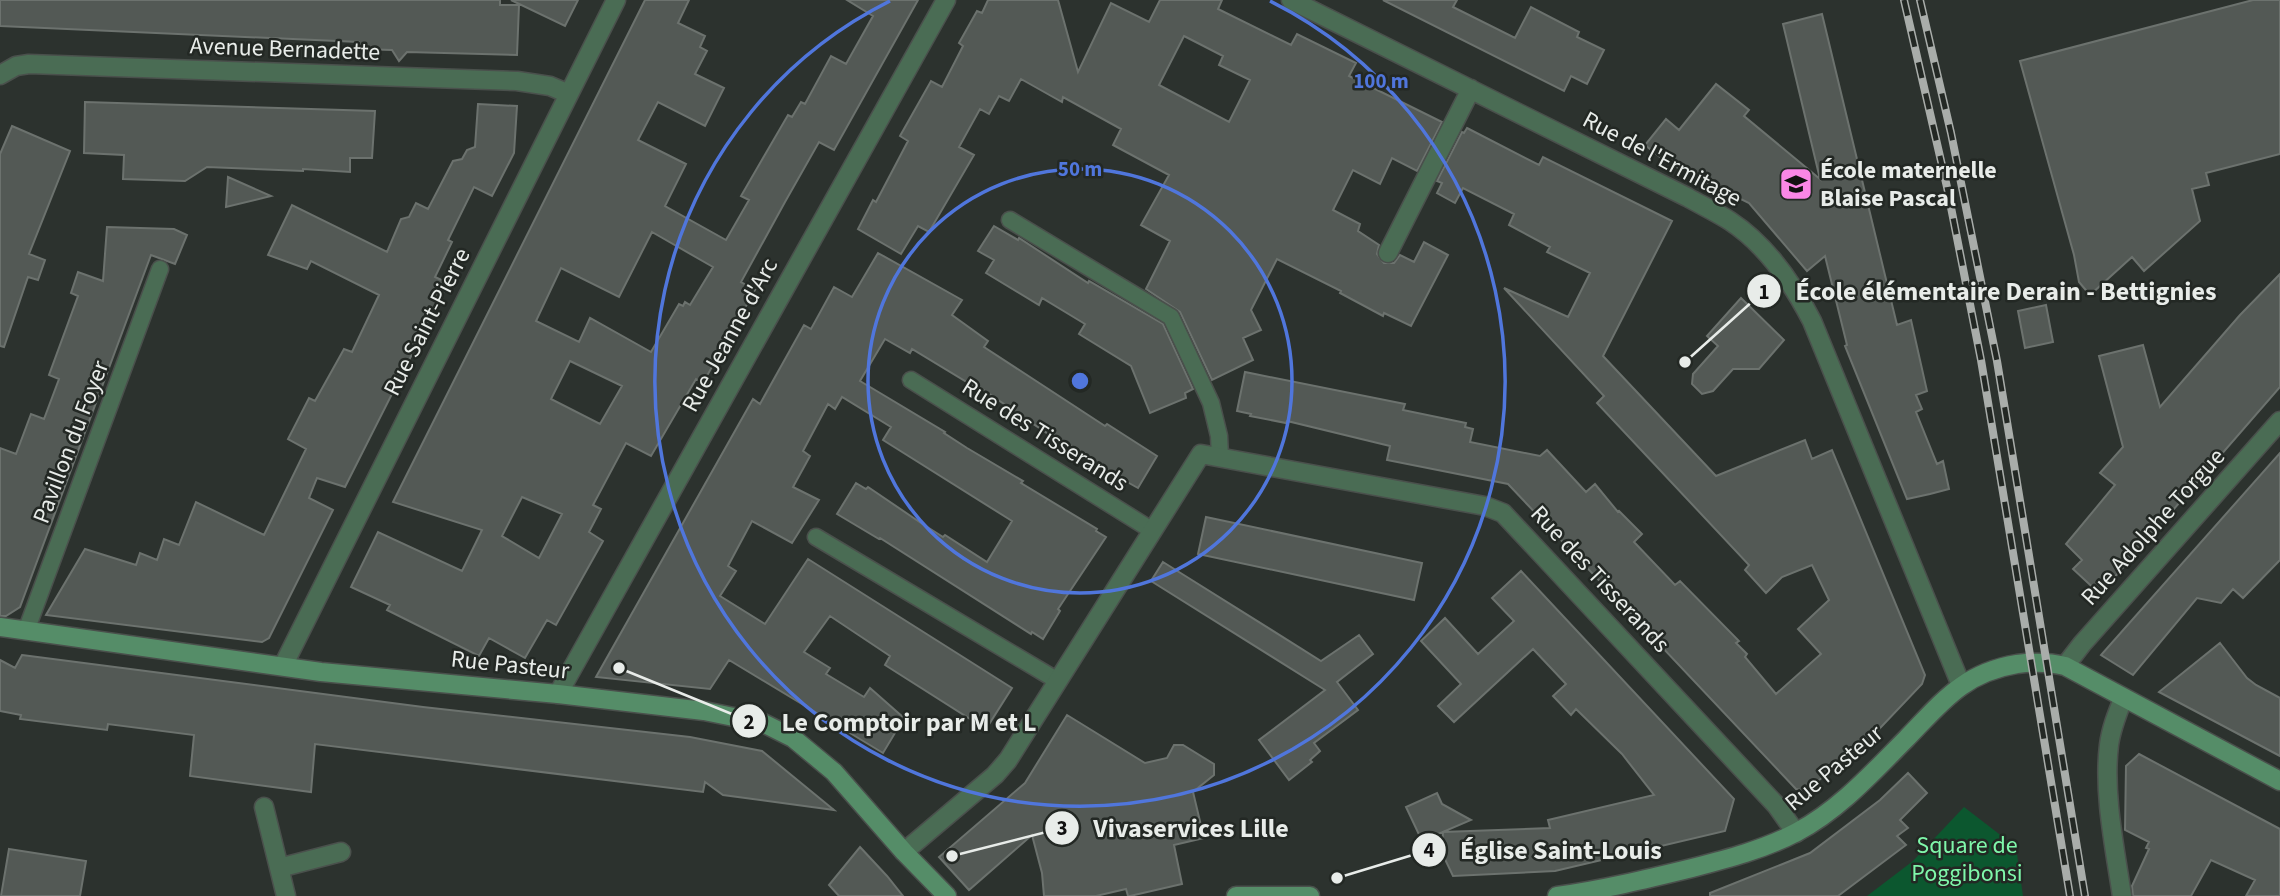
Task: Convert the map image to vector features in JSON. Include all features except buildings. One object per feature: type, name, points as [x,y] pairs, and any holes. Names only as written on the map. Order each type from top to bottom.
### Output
[{"type":"street","name":"Rue Saint-Pierre","points":[[283,666],[616,0]]},
{"type":"street","name":"Rue Jeanne d'Arc","points":[[558,694],[946,0]]},
{"type":"street","name":"Rue de l'Ermitage","points":[[1291,0],[1710,209],[1732,222],[1769,258],[1795,290],[1812,321],[1961,685]]},
{"type":"street","name":"Avenue Bernadette","points":[[0,75],[16,66],[29,64],[517,81],[550,86],[569,94]]},
{"type":"street","points":[[1388,253],[1471,89]]},
{"type":"street","name":"Rue Adolphe Torgue","points":[[2064,666],[2280,421]]},
{"type":"street","points":[[904,852],[995,775],[1018,746],[1201,454],[1220,457]]},
{"type":"street","name":"Rue des Tisserands","points":[[1220,457],[1485,506],[1503,513],[1776,804],[1796,833]]},
{"type":"street","name":"Rue Pasteur","points":[[0,627],[283,666],[558,694],[744,718],[779,729],[812,752],[834,772],[904,852],[947,896]]},
{"type":"street","name":"Rue Pasteur","points":[[1556,896],[1645,880],[1758,848],[1796,833],[1826,813],[1863,781],[1961,685],[1988,671],[2011,665],[2046,662],[2064,666]]},
{"type":"street","points":[[2064,666],[2280,781]]},
{"type":"street","points":[[2122,896],[2112,833],[2108,762],[2113,727],[2123,699]]},
{"type":"street","points":[[264,807],[286,896]]},
{"type":"street","points":[[279,868],[341,852]]},
{"type":"street","points":[[1236,896],[1310,896]]},
{"type":"lane","points":[[1010,220],[1171,317],[1211,403],[1219,436],[1220,457]]},
{"type":"lane","name":"Pavillon du Foyer","points":[[26,631],[160,269]]},
{"type":"lane","name":"Rue des Tisserands","points":[[911,380],[1153,531]]},
{"type":"lane","points":[[816,537],[1058,681]]},
{"type":"green space","name":"Square de Poggibonsi","points":[[1964,807],[2016,847],[2023,896],[1867,896],[1913,861]]},
{"type":"railway","points":[[1904,0],[1947,187],[1981,360],[2070,896]]},
{"type":"railway","points":[[1920,0],[1951,133],[1997,361],[2085,896]]},
{"type":"place","name":"École maternelle Blaise Pascal","points":[[1796,184]]},
{"type":"place","name":"École élémentaire Derain - Bettignies","points":[[1685,362]]},
{"type":"place","name":"Le Comptoir par M et L","points":[[619,668]]},
{"type":"place","name":"Vivaservices Lille","points":[[952,856]]},
{"type":"place","name":"Église Saint-Louis","points":[[1337,878]]}]
